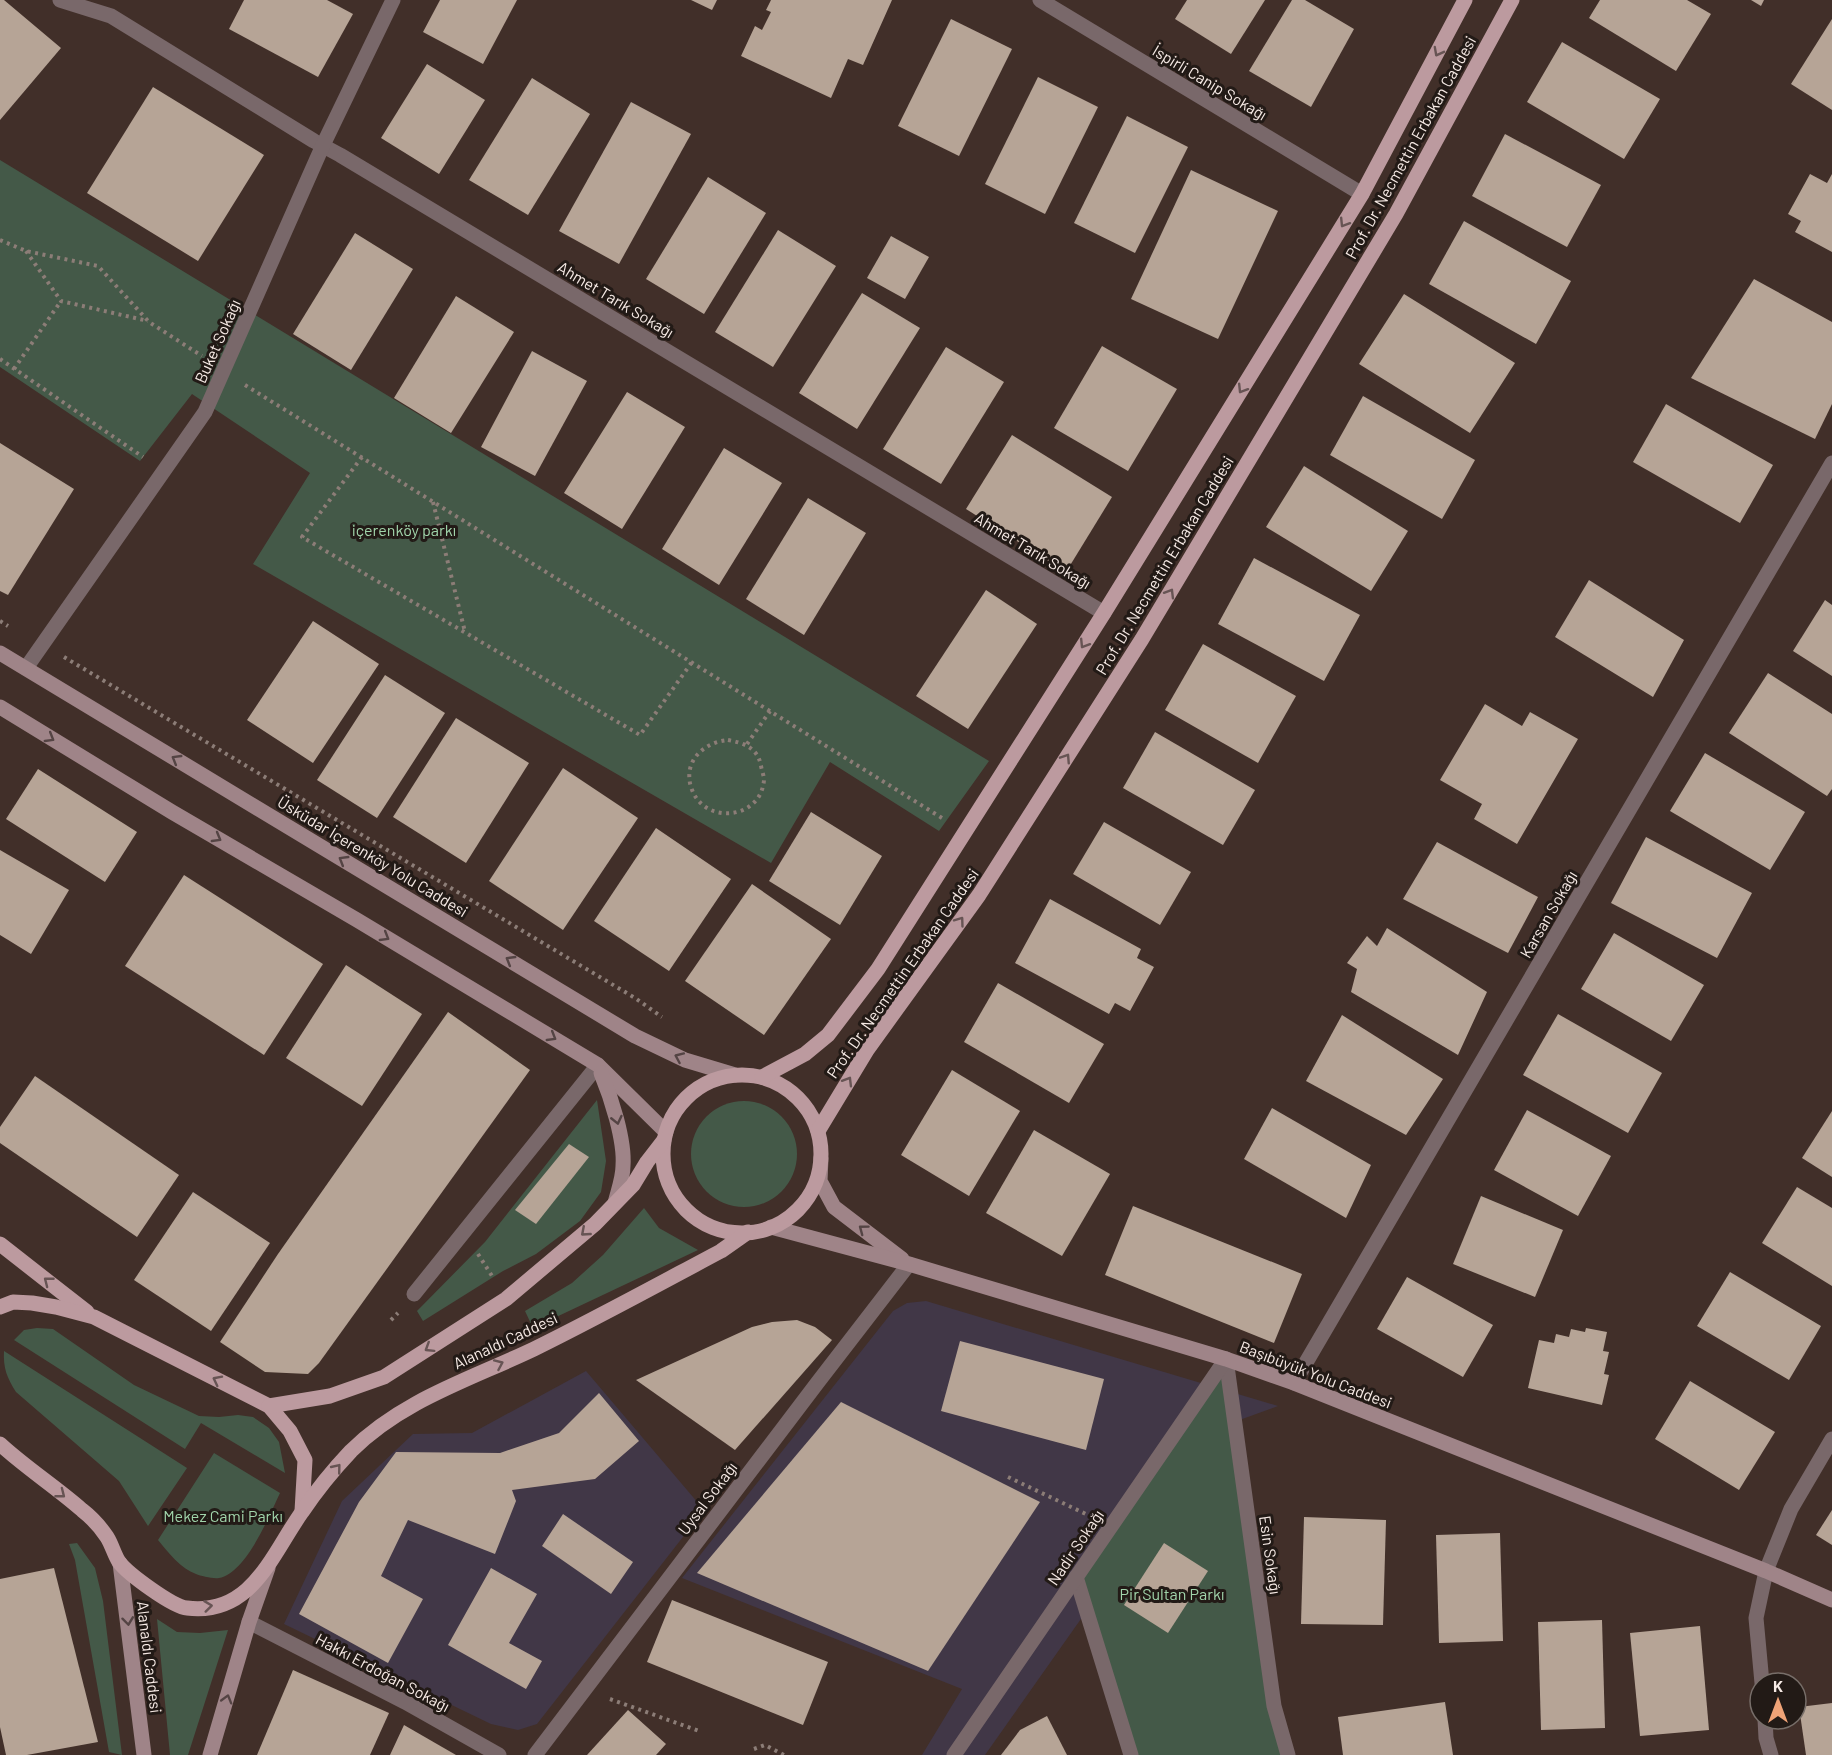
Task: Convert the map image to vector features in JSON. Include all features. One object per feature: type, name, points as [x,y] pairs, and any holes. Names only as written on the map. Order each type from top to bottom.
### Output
[{"type":"main road","name":"Prof. Dr. Necmettin Erbakan Caddesi","points":[[762,1077],[805,1054],[828,1035],[878,969],[1104,613],[1362,194],[1465,0]]},
{"type":"main road","name":"Prof. Dr. Necmettin Erbakan Caddesi","points":[[818,1131],[867,1050],[979,895],[1142,639],[1396,214],[1512,0]]},
{"type":"main road","name":"Üsküdar İçerenköy Yolu Caddesi","points":[[0,653],[635,1036],[685,1060],[735,1075]]},
{"type":"main road","points":[[1,710],[598,1065],[665,1136]]},
{"type":"main road","points":[[598,1065],[611,1096],[624,1165],[615,1203]]},
{"type":"main road","points":[[821,1158],[817,1180],[806,1200],[790,1216],[771,1227],[748,1232],[724,1231],[702,1222],[683,1207],[670,1187],[663,1164],[665,1136],[672,1116],[688,1095],[710,1081],[735,1075],[762,1077],[786,1088],[806,1107],[818,1131],[821,1158],[820,1181],[834,1207],[909,1264]]},
{"type":"main road","name":"Alanaldı Caddesi","points":[[269,1406],[330,1396],[384,1377],[506,1299],[595,1224],[633,1185],[665,1136]]},
{"type":"main road","name":"Başıbüyük Yolu Caddesi","points":[[771,1227],[909,1264],[1226,1359],[1294,1383],[1766,1571],[1832,1600]]},
{"type":"main road","name":"Alanaldı Caddesi","points":[[210,1755],[249,1622],[268,1568],[302,1511],[350,1453],[370,1433],[408,1407],[534,1349],[721,1251],[748,1232]]},
{"type":"main road","points":[[0,1244],[94,1317]]},
{"type":"main road","name":"Alanaldı Caddesi","points":[[0,1307],[13,1302],[32,1303],[94,1317],[269,1406],[290,1431],[305,1460],[302,1511]]},
{"type":"main road","name":"Alanaldı Caddesi","points":[[0,1444],[83,1511],[106,1536],[120,1563],[144,1755]]},
{"type":"main road","points":[[0,1450],[15,1458]]},
{"type":"main road","name":"Alanaldı Caddesi","points":[[120,1563],[158,1595],[185,1608],[214,1607],[242,1595],[268,1568]]},
{"type":"street","name":"Ahmet Tarık Sokağı","points":[[60,0],[111,16],[1104,613]]},
{"type":"street","name":"Ahmet Tarık Sokağı","points":[[99,0],[111,16]]},
{"type":"street","name":"Buket Sokağı","points":[[26,668],[206,412],[323,145],[393,0]]},
{"type":"street","name":"İspirli Canip Sokağı","points":[[1040,0],[1362,194]]},
{"type":"street","name":"Karsan Sokağı","points":[[1294,1383],[1832,463]]},
{"type":"street","points":[[414,1294],[598,1065]]},
{"type":"street","name":"Uysal Sokağı","points":[[535,1755],[909,1264]]},
{"type":"street","name":"Nadir Sokağı","points":[[954,1755],[1226,1359]]},
{"type":"street","name":"Esin Sokağı","points":[[1226,1359],[1274,1706],[1288,1755]]},
{"type":"street","points":[[1761,1671],[1756,1618],[1766,1571],[1791,1509],[1832,1438]]},
{"type":"street","points":[[1076,1577],[1131,1755]]},
{"type":"street","name":"Hakkı Erdoğan Sokağı","points":[[249,1622],[405,1702],[499,1755]]},
{"type":"street","points":[[1767,1731],[1771,1755]]},
{"type":"path","points":[[0,240],[26,251],[98,266],[149,322],[944,819]]},
{"type":"path","points":[[26,251],[61,301],[149,322]]},
{"type":"path","points":[[14,369],[61,301]]},
{"type":"path","points":[[0,359],[147,459]]},
{"type":"path","points":[[362,457],[302,537],[640,735],[692,662]]},
{"type":"path","points":[[433,501],[465,632]]},
{"type":"path","points":[[0,621],[635,998],[668,1020]]},
{"type":"path","points":[[747,744],[770,711]]},
{"type":"path","points":[[728,740],[747,744],[760,761],[764,780],[760,793],[750,806],[738,812],[721,813],[709,810],[693,794],[689,772],[693,760],[705,746],[715,741],[728,740]]},
{"type":"path","points":[[465,1232],[497,1284]]},
{"type":"path","points":[[1008,1478],[1059,1502]]},
{"type":"path","points":[[584,1690],[699,1731]]},
{"type":"path","points":[[754,1749],[765,1745],[784,1755]]},
{"type":"shaded area","points":[[926,1301],[1278,1406],[1223,1426],[1198,1453],[985,1755],[922,1755],[962,1689],[682,1578],[893,1311],[907,1303]]},
{"type":"shaded area","points":[[586,1371],[704,1510],[537,1724],[518,1730],[491,1724],[284,1624],[342,1501],[413,1434],[472,1433]]},
{"type":"green space","name":"içerenköy parkı","points":[[0,160],[989,761],[939,831],[830,762],[771,863],[253,564],[310,473],[192,394],[140,461],[0,367]]},
{"type":"green space","points":[[597,1100],[606,1161],[601,1192],[580,1221],[536,1254],[503,1271],[423,1321],[417,1311],[485,1242]]},
{"type":"green space","points":[[744,1101],[764,1105],[781,1117],[793,1134],[797,1154],[793,1174],[781,1191],[764,1203],[744,1207],[724,1203],[707,1191],[695,1174],[691,1154],[695,1134],[707,1117],[724,1105]]},
{"type":"green space","points":[[644,1208],[659,1228],[698,1250],[533,1328],[525,1311],[572,1283],[603,1255]]},
{"type":"green space","name":"Mekez Cami Parkı","points":[[53,1329],[134,1385],[199,1416],[253,1417],[269,1428],[279,1442],[285,1473],[201,1423],[185,1449],[14,1340],[24,1330]]},
{"type":"green space","name":"Mekez Cami Parkı","points":[[4,1351],[187,1468],[148,1526],[119,1481],[16,1392],[6,1373]]},
{"type":"green space","name":"Pir Sultan Parkı","points":[[1226,1359],[1288,1755],[1131,1755],[1076,1577]]},
{"type":"green space","name":"Mekez Cami Parkı","points":[[214,1453],[280,1493],[248,1555],[229,1574],[219,1578],[190,1572],[175,1560],[158,1540]]},
{"type":"green space","points":[[77,1543],[95,1568],[103,1601],[122,1755],[109,1752],[75,1560],[69,1544]]},
{"type":"green space","points":[[157,1619],[177,1632],[200,1633],[228,1630],[188,1755],[170,1755]]},
{"type":"building","points":[[0,0],[4,0],[61,48],[0,120]]},
{"type":"building","points":[[244,0],[327,0],[353,14],[318,77],[229,29]]},
{"type":"building","points":[[440,0],[517,0],[483,64],[423,32]]},
{"type":"building","points":[[691,0],[717,0],[712,10]]},
{"type":"building","points":[[771,0],[892,0],[863,65],[848,59],[831,98],[741,56],[755,26],[762,30],[771,12],[766,10]]},
{"type":"building","points":[[1187,0],[1265,0],[1231,54],[1175,19]]},
{"type":"building","points":[[1292,0],[1305,0],[1354,29],[1311,107],[1249,71]]},
{"type":"building","points":[[1600,0],[1687,0],[1711,14],[1676,71],[1589,18]]},
{"type":"building","points":[[1751,0],[1764,0],[1761,6]]},
{"type":"building","points":[[951,19],[1012,49],[959,156],[898,126]]},
{"type":"building","points":[[1832,19],[1832,110],[1791,84]]},
{"type":"building","points":[[1562,42],[1660,99],[1624,159],[1527,102]]},
{"type":"building","points":[[427,64],[485,100],[439,174],[381,138]]},
{"type":"building","points":[[1038,77],[1098,107],[1045,214],[985,184]]},
{"type":"building","points":[[532,78],[590,114],[528,215],[469,180]]},
{"type":"building","points":[[153,87],[264,155],[198,261],[87,193]]},
{"type":"building","points":[[631,102],[691,134],[619,264],[559,231]]},
{"type":"building","points":[[1127,116],[1188,147],[1135,253],[1074,223]]},
{"type":"building","points":[[1505,134],[1601,185],[1567,247],[1472,196]]},
{"type":"building","points":[[1191,170],[1278,211],[1218,339],[1131,299]]},
{"type":"building","points":[[1810,174],[1827,183],[1832,174],[1832,252],[1795,232],[1801,221],[1788,214]]},
{"type":"building","points":[[708,177],[766,213],[704,314],[646,279]]},
{"type":"building","points":[[1464,221],[1571,281],[1536,344],[1429,284]]},
{"type":"building","points":[[778,230],[836,266],[773,367],[715,332]]},
{"type":"building","points":[[355,233],[413,269],[351,370],[293,334]]},
{"type":"building","points":[[891,236],[929,257],[905,299],[867,278]]},
{"type":"building","points":[[1754,279],[1832,322],[1832,404],[1815,439],[1691,378]]},
{"type":"building","points":[[862,293],[920,328],[857,429],[799,393]]},
{"type":"building","points":[[1404,294],[1515,363],[1470,433],[1359,364]]},
{"type":"building","points":[[456,296],[514,332],[451,433],[394,398]]},
{"type":"building","points":[[1102,346],[1177,389],[1128,471],[1054,428]]},
{"type":"building","points":[[946,347],[1004,382],[941,484],[883,449]]},
{"type":"building","points":[[532,351],[587,381],[535,476],[481,447]]},
{"type":"building","points":[[627,392],[685,427],[622,529],[564,493]]},
{"type":"building","points":[[1363,396],[1475,460],[1442,519],[1330,455]]},
{"type":"building","points":[[1666,404],[1773,465],[1740,523],[1633,462]]},
{"type":"building","points":[[1012,435],[1112,497],[1066,572],[966,509]]},
{"type":"building","points":[[0,443],[74,489],[8,595],[0,591]]},
{"type":"building","points":[[724,448],[782,483],[719,585],[662,549]]},
{"type":"building","points":[[1304,466],[1408,531],[1371,591],[1266,527]]},
{"type":"building","points":[[808,498],[866,533],[804,635],[746,599]]},
{"type":"building","points":[[1254,558],[1360,615],[1324,681],[1218,624]]},
{"type":"building","points":[[1589,580],[1684,640],[1653,697],[1555,637]]},
{"type":"building","points":[[986,590],[1037,624],[968,729],[916,696]]},
{"type":"building","points":[[1825,600],[1832,605],[1832,676],[1793,651]]},
{"type":"building","points":[[313,621],[379,664],[313,763],[247,720]]},
{"type":"building","points":[[1203,644],[1296,696],[1258,763],[1165,710]]},
{"type":"building","points":[[1768,673],[1832,714],[1832,789],[1827,796],[1729,733]]},
{"type":"building","points":[[385,675],[445,713],[377,818],[317,780]]},
{"type":"building","points":[[1485,704],[1522,726],[1530,712],[1578,739],[1517,844],[1474,819],[1482,804],[1440,780]]},
{"type":"building","points":[[456,718],[529,763],[466,863],[393,817]]},
{"type":"building","points":[[1155,732],[1255,790],[1223,845],[1123,788]]},
{"type":"building","points":[[1705,753],[1805,812],[1770,870],[1670,811]]},
{"type":"building","points":[[563,768],[638,818],[563,930],[489,881]]},
{"type":"building","points":[[38,769],[137,832],[105,882],[6,819]]},
{"type":"building","points":[[811,812],[882,856],[840,925],[769,881]]},
{"type":"building","points":[[1104,822],[1191,872],[1160,925],[1073,874]]},
{"type":"building","points":[[656,828],[731,879],[669,971],[594,921]]},
{"type":"building","points":[[1646,837],[1752,893],[1717,958],[1611,903]]},
{"type":"building","points":[[1437,842],[1538,897],[1508,953],[1403,899]]},
{"type":"building","points":[[0,850],[69,890],[31,954],[0,935]]},
{"type":"building","points":[[184,875],[323,964],[264,1055],[125,966]]},
{"type":"building","points":[[752,884],[831,939],[764,1035],[685,981]]},
{"type":"building","points":[[1050,899],[1141,949],[1137,958],[1154,967],[1130,1011],[1115,1003],[1109,1014],[1015,963]]},
{"type":"building","points":[[1387,928],[1487,992],[1458,1055],[1351,992],[1357,969],[1347,963],[1367,936],[1377,946]]},
{"type":"building","points":[[1614,933],[1704,985],[1671,1041],[1581,989]]},
{"type":"building","points":[[346,965],[422,1014],[362,1106],[286,1058]]},
{"type":"building","points":[[998,983],[1104,1044],[1069,1103],[964,1042]]},
{"type":"building","points":[[448,1012],[530,1070],[319,1363],[308,1374],[265,1372],[220,1342],[278,1254]]},
{"type":"building","points":[[1558,1014],[1662,1073],[1628,1133],[1523,1075]]},
{"type":"building","points":[[1342,1015],[1443,1079],[1406,1135],[1306,1081]]},
{"type":"building","points":[[952,1070],[1020,1111],[969,1196],[901,1155]]},
{"type":"building","points":[[35,1076],[179,1175],[137,1237],[0,1143],[0,1127]]},
{"type":"building","points":[[1272,1108],[1371,1165],[1346,1218],[1244,1159]]},
{"type":"building","points":[[1527,1110],[1611,1156],[1578,1216],[1494,1170]]},
{"type":"building","points":[[1832,1111],[1832,1177],[1802,1158]]},
{"type":"building","points":[[1034,1130],[1110,1174],[1062,1256],[986,1213]]},
{"type":"building","points":[[569,1144],[589,1157],[536,1224],[515,1210]]},
{"type":"building","points":[[1797,1187],[1832,1208],[1832,1286],[1762,1243]]},
{"type":"building","points":[[193,1192],[270,1243],[211,1331],[134,1280]]},
{"type":"building","points":[[1481,1196],[1563,1230],[1535,1297],[1453,1264]]},
{"type":"building","points":[[1133,1206],[1302,1274],[1274,1343],[1105,1275]]},
{"type":"building","points":[[1730,1272],[1821,1326],[1789,1380],[1697,1326]]},
{"type":"building","points":[[1407,1277],[1493,1325],[1463,1377],[1377,1329]]},
{"type":"building","points":[[797,1320],[815,1327],[832,1340],[735,1450],[636,1380],[752,1327],[772,1322]]},
{"type":"building","points":[[1586,1328],[1607,1332],[1603,1351],[1609,1352],[1604,1374],[1609,1375],[1602,1405],[1528,1388],[1539,1340],[1554,1343],[1556,1334],[1569,1337],[1571,1329],[1585,1332]]},
{"type":"building","points":[[960,1341],[1104,1379],[1086,1450],[941,1411]]},
{"type":"building","points":[[1690,1381],[1775,1432],[1739,1490],[1655,1439]]},
{"type":"building","points":[[599,1393],[639,1441],[595,1479],[512,1490],[516,1501],[495,1554],[408,1520],[381,1576],[423,1599],[388,1663],[299,1614],[359,1502],[396,1452],[500,1453],[559,1433]]},
{"type":"building","points":[[841,1402],[1040,1502],[928,1671],[697,1573]]},
{"type":"building","points":[[1832,1510],[1832,1545],[1816,1535]]},
{"type":"building","points":[[563,1514],[633,1562],[611,1594],[542,1546]]},
{"type":"building","points":[[1304,1517],[1386,1520],[1383,1625],[1301,1624]]},
{"type":"building","points":[[1500,1533],[1503,1641],[1439,1643],[1436,1535]]},
{"type":"building","points":[[1164,1543],[1208,1571],[1168,1633],[1124,1605]]},
{"type":"building","points":[[54,1568],[98,1742],[27,1755],[6,1755],[0,1727],[0,1579]]},
{"type":"building","points":[[491,1568],[537,1594],[509,1643],[542,1661],[526,1689],[448,1645]]},
{"type":"building","points":[[672,1600],[828,1662],[803,1725],[647,1662]]},
{"type":"building","points":[[1602,1620],[1605,1728],[1541,1730],[1538,1622]]},
{"type":"building","points":[[1700,1626],[1709,1730],[1640,1736],[1630,1633]]},
{"type":"building","points":[[293,1670],[389,1713],[370,1755],[257,1755]]},
{"type":"building","points":[[1445,1702],[1453,1755],[1343,1755],[1338,1717]]},
{"type":"building","points":[[1832,1703],[1832,1755],[1806,1755],[1802,1731],[1808,1731],[1808,1706]]},
{"type":"building","points":[[628,1710],[666,1744],[656,1755],[587,1755]]},
{"type":"building","points":[[1047,1716],[1067,1755],[1001,1755],[1020,1730]]},
{"type":"building","points":[[404,1725],[456,1755],[390,1755]]}]
